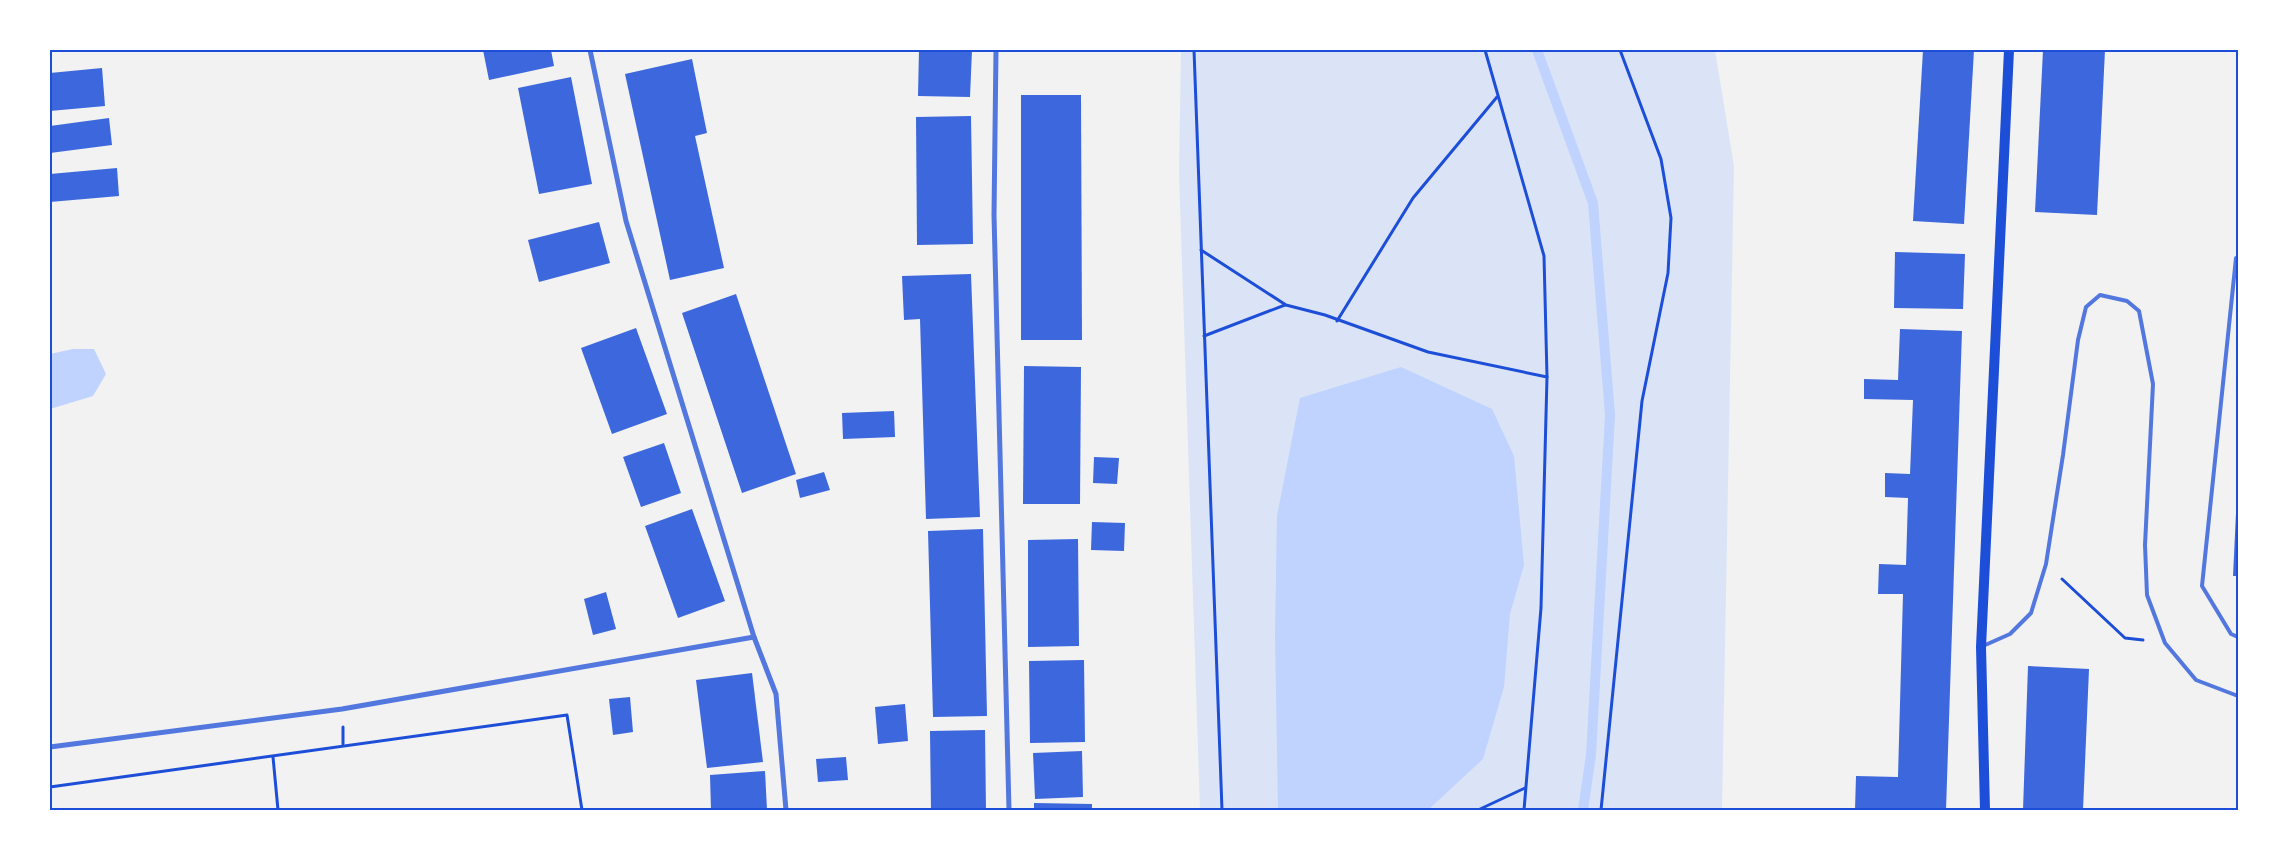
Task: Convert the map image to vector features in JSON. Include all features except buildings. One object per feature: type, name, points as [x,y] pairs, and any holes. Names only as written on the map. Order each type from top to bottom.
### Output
[{"type":"main road","points":[[1985,810],[1981,648],[2009,50]]},
{"type":"street","points":[[590,50],[626,221],[754,637],[776,694],[786,810]]},
{"type":"street","points":[[996,50],[994,215],[1008,810]]},
{"type":"street","points":[[50,747],[342,709],[754,637]]},
{"type":"lane","points":[[2238,258],[2236,258],[2202,586],[2231,634],[2238,637]]},
{"type":"lane","points":[[1981,648],[2010,634],[2031,613],[2046,564],[2078,340],[2086,307],[2100,295],[2127,301],[2140,311],[2153,384],[2145,545],[2147,595],[2166,643],[2196,680],[2238,696]]},
{"type":"path","points":[[1194,50],[1222,810]]},
{"type":"path","points":[[1485,50],[1544,256],[1546,377],[1541,608],[1524,810]]},
{"type":"path","points":[[1601,810],[1642,401],[1668,272],[1671,218],[1661,159],[1620,50]]},
{"type":"path","points":[[1337,321],[1413,198],[1497,97]]},
{"type":"path","points":[[1201,250],[1286,305],[1325,315],[1337,321],[1428,352],[1546,377]]},
{"type":"path","points":[[1204,336],[1286,305]]},
{"type":"path","points":[[2046,564],[2125,638],[2166,643]]},
{"type":"path","points":[[50,787],[273,757],[353,743],[567,715],[582,810]]},
{"type":"path","points":[[273,757],[278,810]]},
{"type":"path","points":[[1478,810],[1526,788]]},
{"type":"shaded area","points":[[1181,50],[1715,50],[1734,166],[1722,810],[1200,810],[1179,173]]},
{"type":"water","points":[[73,349],[94,349],[106,374],[93,396],[50,409],[50,354]]},
{"type":"water","points":[[1401,367],[1492,409],[1514,456],[1524,565],[1510,614],[1504,687],[1483,759],[1428,810],[1278,810],[1275,635],[1277,516],[1300,398]]},
{"type":"waterway","points":[[1537,50],[1593,203],[1610,415],[1591,755],[1583,810]]}]
